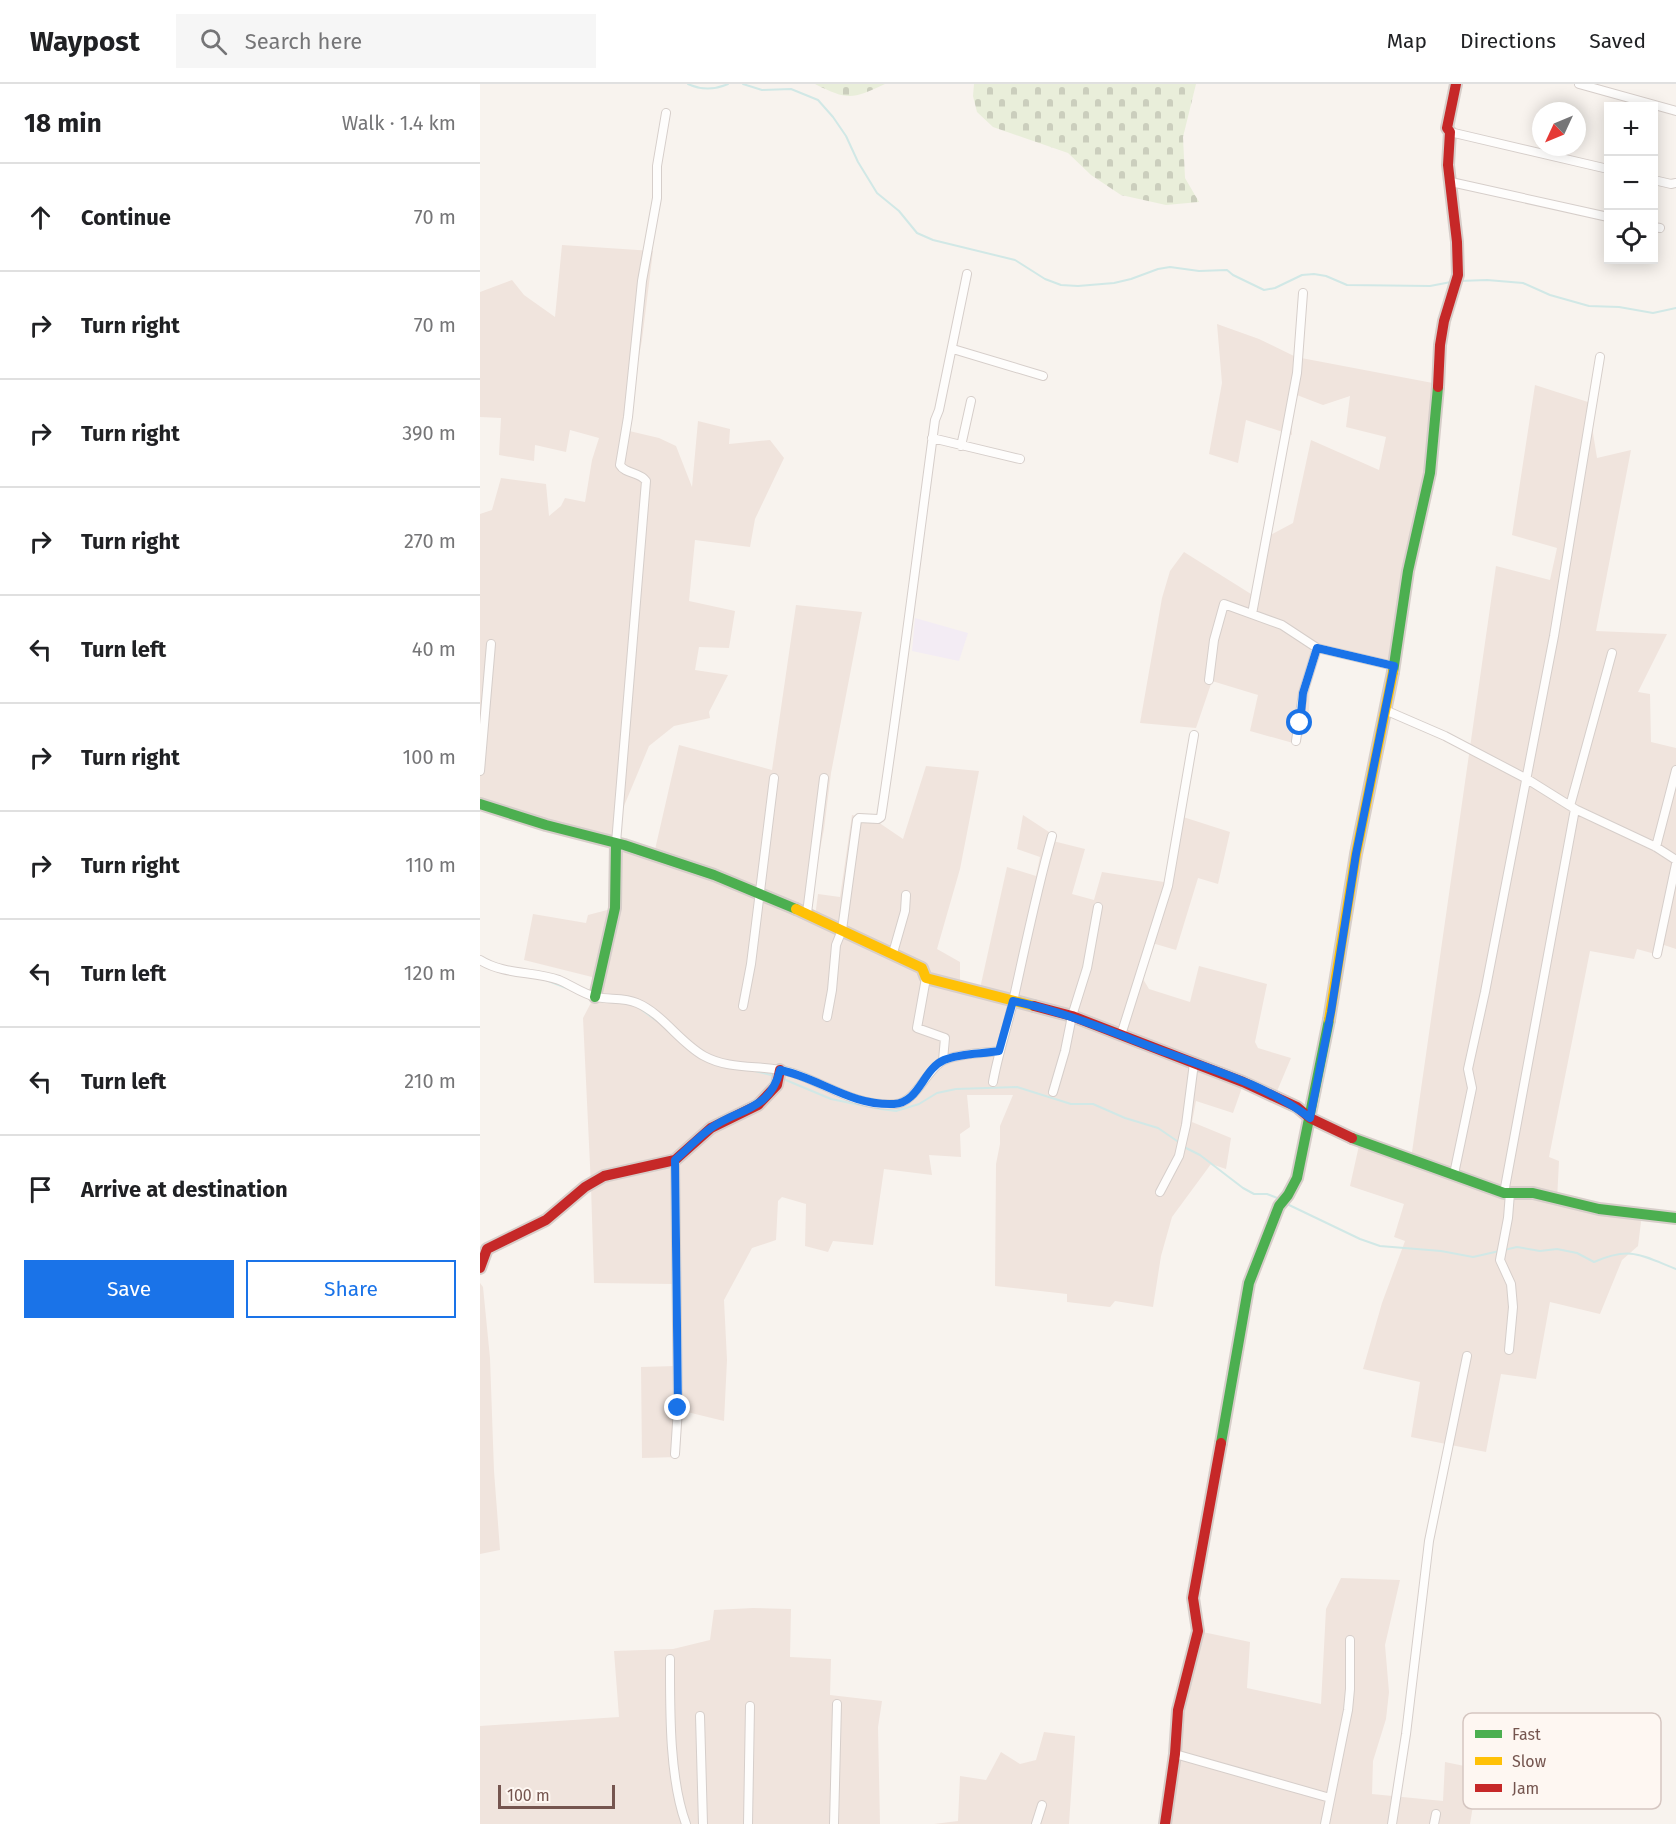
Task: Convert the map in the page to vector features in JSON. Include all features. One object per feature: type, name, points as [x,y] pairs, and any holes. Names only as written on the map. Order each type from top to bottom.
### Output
[{"type":"street","points":[[1165,1824],[1175,1754],[1178,1710],[1198,1631],[1194,1598],[1249,1283],[1279,1206],[1297,1178],[1331,1012],[1356,854],[1394,666],[1408,571],[1430,473],[1437,411],[1440,345],[1444,321],[1458,275],[1448,165],[1450,132],[1447,128],[1456,84]]},
{"type":"street","points":[[1579,84],[1676,111]]},
{"type":"street","points":[[595,997],[615,908],[616,843],[646,481],[643,477],[620,465],[628,417],[642,281],[657,198],[657,166],[666,112]]},
{"type":"street","points":[[1450,132],[1604,168]]},
{"type":"street","points":[[1658,181],[1676,183]]},
{"type":"street","points":[[1451,182],[1604,216]]},
{"type":"street","points":[[827,1017],[836,945],[842,930],[857,820],[881,818],[932,438],[953,349],[967,274]]},
{"type":"street","points":[[1252,614],[1297,373],[1303,293]]},
{"type":"street","points":[[953,349],[1043,376]]},
{"type":"street","points":[[1454,1174],[1472,1088],[1468,1070],[1554,636],[1600,357]]},
{"type":"street","points":[[961,446],[971,401]]},
{"type":"street","points":[[932,438],[1020,459]]},
{"type":"street","points":[[1209,680],[1214,640],[1223,606],[1226,604],[1282,626],[1317,648],[1394,666]]},
{"type":"street","points":[[480,771],[491,644]]},
{"type":"street","points":[[1296,741],[1303,693],[1317,648]]},
{"type":"street","points":[[1509,1350],[1513,1301],[1511,1284],[1500,1260],[1508,1218],[1507,1192],[1573,808],[1612,653]]},
{"type":"street","points":[[1385,710],[1445,736],[1527,779],[1573,808],[1656,847],[1676,860]]},
{"type":"street","points":[[1121,1035],[1168,886],[1194,735]]},
{"type":"street","points":[[1656,847],[1676,770]]},
{"type":"street","points":[[743,1006],[760,895],[774,778]]},
{"type":"street","points":[[807,913],[824,778]]},
{"type":"street","points":[[480,804],[546,825],[616,843],[714,875],[807,913],[922,968],[926,978],[917,1028],[945,1038],[943,1060]]},
{"type":"street","points":[[993,1082],[1052,836]]},
{"type":"street","points":[[1657,954],[1676,864]]},
{"type":"street","points":[[893,953],[905,911],[906,896]]},
{"type":"street","points":[[1053,1092],[1087,968],[1098,907]]},
{"type":"street","points":[[480,960],[500,969],[558,980],[595,997],[623,999],[638,1003],[706,1057],[746,1067],[793,1073],[846,1096],[866,1102],[895,1104],[905,1102],[913,1096],[929,1072],[943,1060],[999,1051]]},
{"type":"street","points":[[926,978],[1072,1016],[1275,1096],[1339,1133],[1507,1192],[1533,1193],[1599,1209],[1676,1218]]},
{"type":"street","points":[[1160,1192],[1179,1156],[1183,1141],[1194,1063]]},
{"type":"street","points":[[480,1268],[487,1249],[546,1220],[585,1187],[604,1176],[675,1160],[711,1128],[758,1105],[777,1085],[780,1070]]},
{"type":"street","points":[[675,1160],[678,1408],[675,1454]]},
{"type":"street","points":[[1392,1824],[1406,1734],[1428,1540],[1467,1356]]},
{"type":"street","points":[[1324,1824],[1348,1710],[1350,1640]]},
{"type":"street","points":[[670,1659],[670,1714],[675,1770],[686,1824]]},
{"type":"street","points":[[834,1824],[837,1704]]},
{"type":"street","points":[[748,1824],[750,1706]]},
{"type":"street","points":[[700,1716],[703,1824]]},
{"type":"street","points":[[1175,1754],[1330,1797]]},
{"type":"street","points":[[1036,1824],[1042,1805]]},
{"type":"street","points":[[1434,1824],[1436,1814]]},
{"type":"shaded area","points":[[562,245],[653,251],[642,340],[625,430],[659,438],[676,446],[692,487],[698,421],[730,429],[729,444],[770,440],[784,458],[755,519],[750,547],[695,540],[689,601],[735,611],[729,648],[699,647],[695,670],[728,675],[709,712],[710,718],[674,726],[649,746],[609,842],[480,804],[480,514],[492,510],[501,478],[546,484],[549,516],[561,506],[565,498],[585,502],[592,460],[599,438],[570,430],[566,452],[535,445],[534,461],[499,455],[501,418],[480,417],[480,292],[512,280],[524,295],[555,317]]},
{"type":"shaded area","points":[[1217,324],[1259,339],[1296,357],[1438,384],[1437,411],[1394,666],[1311,649],[1309,710],[1303,735],[1293,743],[1250,731],[1258,695],[1212,681],[1196,728],[1140,723],[1162,598],[1170,571],[1184,552],[1251,594],[1265,538],[1293,523],[1311,440],[1379,470],[1386,437],[1346,427],[1350,396],[1323,405],[1289,392],[1292,435],[1246,420],[1238,463],[1209,454],[1222,383]]},
{"type":"shaded area","points":[[1535,385],[1588,402],[1597,458],[1631,450],[1596,631],[1667,634],[1638,692],[1650,694],[1651,742],[1676,748],[1676,949],[1658,943],[1655,954],[1637,949],[1634,959],[1590,951],[1549,1157],[1559,1161],[1557,1200],[1642,1214],[1638,1246],[1622,1260],[1600,1314],[1550,1302],[1536,1379],[1501,1374],[1486,1452],[1411,1437],[1420,1382],[1363,1369],[1382,1303],[1405,1241],[1394,1237],[1404,1204],[1350,1186],[1360,1141],[1411,1159],[1496,566],[1550,580],[1557,548],[1512,535]]},
{"type":"shaded area","points":[[796,605],[862,612],[831,773],[824,829],[812,891],[814,894],[807,913],[815,917],[818,894],[840,897],[852,815],[875,820],[903,839],[926,766],[979,771],[960,869],[937,949],[960,962],[960,988],[979,993],[1007,867],[1036,876],[1040,857],[1017,849],[1023,815],[1049,832],[1049,840],[1085,849],[1072,894],[1094,900],[1102,872],[1164,882],[1180,816],[1230,832],[1218,884],[1198,878],[1176,950],[1152,943],[1143,979],[1149,989],[1190,1002],[1199,966],[1267,984],[1255,1042],[1258,1048],[1291,1058],[1275,1096],[1244,1082],[1233,1113],[1196,1101],[1192,1122],[1231,1138],[1226,1169],[1211,1164],[1172,1217],[1161,1256],[1153,1307],[1115,1301],[1110,1307],[1067,1302],[1067,1294],[995,1286],[996,1164],[1000,1144],[1000,1126],[1013,1095],[967,1095],[970,1127],[960,1134],[961,1157],[929,1155],[932,1175],[884,1169],[873,1245],[833,1241],[828,1252],[805,1246],[806,1204],[782,1197],[778,1201],[776,1240],[752,1248],[724,1300],[727,1360],[724,1421],[683,1411],[679,1457],[642,1458],[641,1367],[676,1366],[673,1284],[594,1283],[583,1018],[594,997],[592,977],[524,960],[533,914],[586,923],[588,915],[615,908],[616,843],[654,854],[679,745],[772,770]]},
{"type":"shaded area","points":[[915,618],[968,633],[959,661],[912,651]]},
{"type":"shaded area","points":[[480,1283],[483,1287],[490,1358],[494,1471],[500,1550],[480,1554]]},
{"type":"shaded area","points":[[1341,1578],[1400,1580],[1385,1645],[1389,1692],[1386,1719],[1373,1761],[1372,1794],[1443,1801],[1445,1762],[1463,1766],[1463,1809],[1472,1809],[1470,1824],[1165,1824],[1175,1754],[1198,1631],[1250,1642],[1247,1688],[1321,1704],[1326,1609]]},
{"type":"shaded area","points":[[791,1609],[790,1657],[831,1659],[830,1695],[882,1701],[878,1727],[880,1824],[480,1824],[480,1726],[619,1717],[614,1651],[673,1649],[710,1640],[714,1610]]},
{"type":"shaded area","points":[[1044,1732],[1075,1736],[1069,1824],[934,1824],[958,1821],[960,1776],[986,1780],[1001,1752],[1020,1764],[1036,1760]]},
{"type":"green space","points":[[815,84],[885,84],[865,93],[850,96]]},
{"type":"green space","points":[[974,84],[1196,84],[1183,137],[1185,178],[1199,202],[1166,205],[1121,195],[1091,175],[1068,153],[993,127],[977,112],[973,96]]},
{"type":"waterway","points":[[688,84],[708,88],[728,84]]},
{"type":"waterway","points":[[743,84],[762,90],[791,89],[818,100],[846,136],[858,162],[877,193],[899,211],[917,233],[933,240],[1015,260],[1045,279],[1061,285],[1114,283],[1170,267],[1199,271],[1227,270],[1264,290],[1275,288],[1302,275],[1314,274],[1326,276],[1347,285],[1430,286],[1451,282]]},
{"type":"waterway","points":[[1459,281],[1487,280],[1523,283],[1550,295],[1589,306],[1619,307],[1653,313],[1676,308]]},
{"type":"waterway","points":[[546,980],[569,989]]},
{"type":"waterway","points":[[599,1001],[623,1003]]},
{"type":"waterway","points":[[642,1010],[657,1021]]},
{"type":"waterway","points":[[755,1071],[775,1076]]},
{"type":"waterway","points":[[781,1078],[831,1099],[896,1111],[919,1104],[937,1093],[956,1089],[1017,1087],[1071,1104],[1093,1104],[1125,1118],[1158,1128],[1180,1143]]},
{"type":"waterway","points":[[1184,1147],[1200,1155],[1254,1194],[1267,1194],[1280,1199]]},
{"type":"waterway","points":[[1287,1204],[1360,1239],[1380,1246],[1441,1251],[1473,1257],[1517,1247],[1540,1251],[1557,1249],[1577,1253],[1594,1262],[1627,1253],[1644,1256],[1676,1269]]},
{"type":"traffic: fast","points":[[1393,672],[1408,571],[1430,473],[1438,387]]},
{"type":"traffic: fast","points":[[480,804],[546,825],[624,845],[714,875],[796,909]]},
{"type":"traffic: fast","points":[[595,997],[615,908],[616,843]]},
{"type":"traffic: fast","points":[[1221,1443],[1249,1283],[1279,1206],[1297,1178],[1329,1020]]},
{"type":"traffic: fast","points":[[1352,1138],[1504,1193],[1533,1193],[1599,1209],[1676,1218]]},
{"type":"traffic: slow","points":[[1329,1020],[1356,854],[1393,672]]},
{"type":"traffic: slow","points":[[796,909],[922,968],[926,978],[1034,1006]]},
{"type":"traffic: jam","points":[[1438,387],[1440,345],[1444,321],[1458,275],[1457,242],[1448,165],[1450,132],[1447,128],[1456,84]]},
{"type":"traffic: jam","points":[[1034,1006],[1072,1016],[1243,1082],[1297,1107],[1310,1118],[1352,1138]]},
{"type":"traffic: jam","points":[[480,1268],[487,1249],[546,1220],[585,1187],[604,1176],[675,1160],[711,1128],[758,1105],[777,1085],[780,1070]]},
{"type":"traffic: jam","points":[[1165,1824],[1175,1754],[1178,1710],[1198,1631],[1193,1598],[1221,1443]]},
{"type":"route","points":[[678,1408],[675,1160],[711,1128],[758,1105],[777,1085],[780,1070],[866,1102],[895,1104],[905,1102],[913,1096],[929,1072],[943,1060],[999,1051],[1013,1001],[1040,1006],[1072,1016],[1243,1082],[1297,1107],[1310,1118],[1331,1012],[1356,854],[1394,666],[1317,648],[1303,693],[1300,723]]}]
